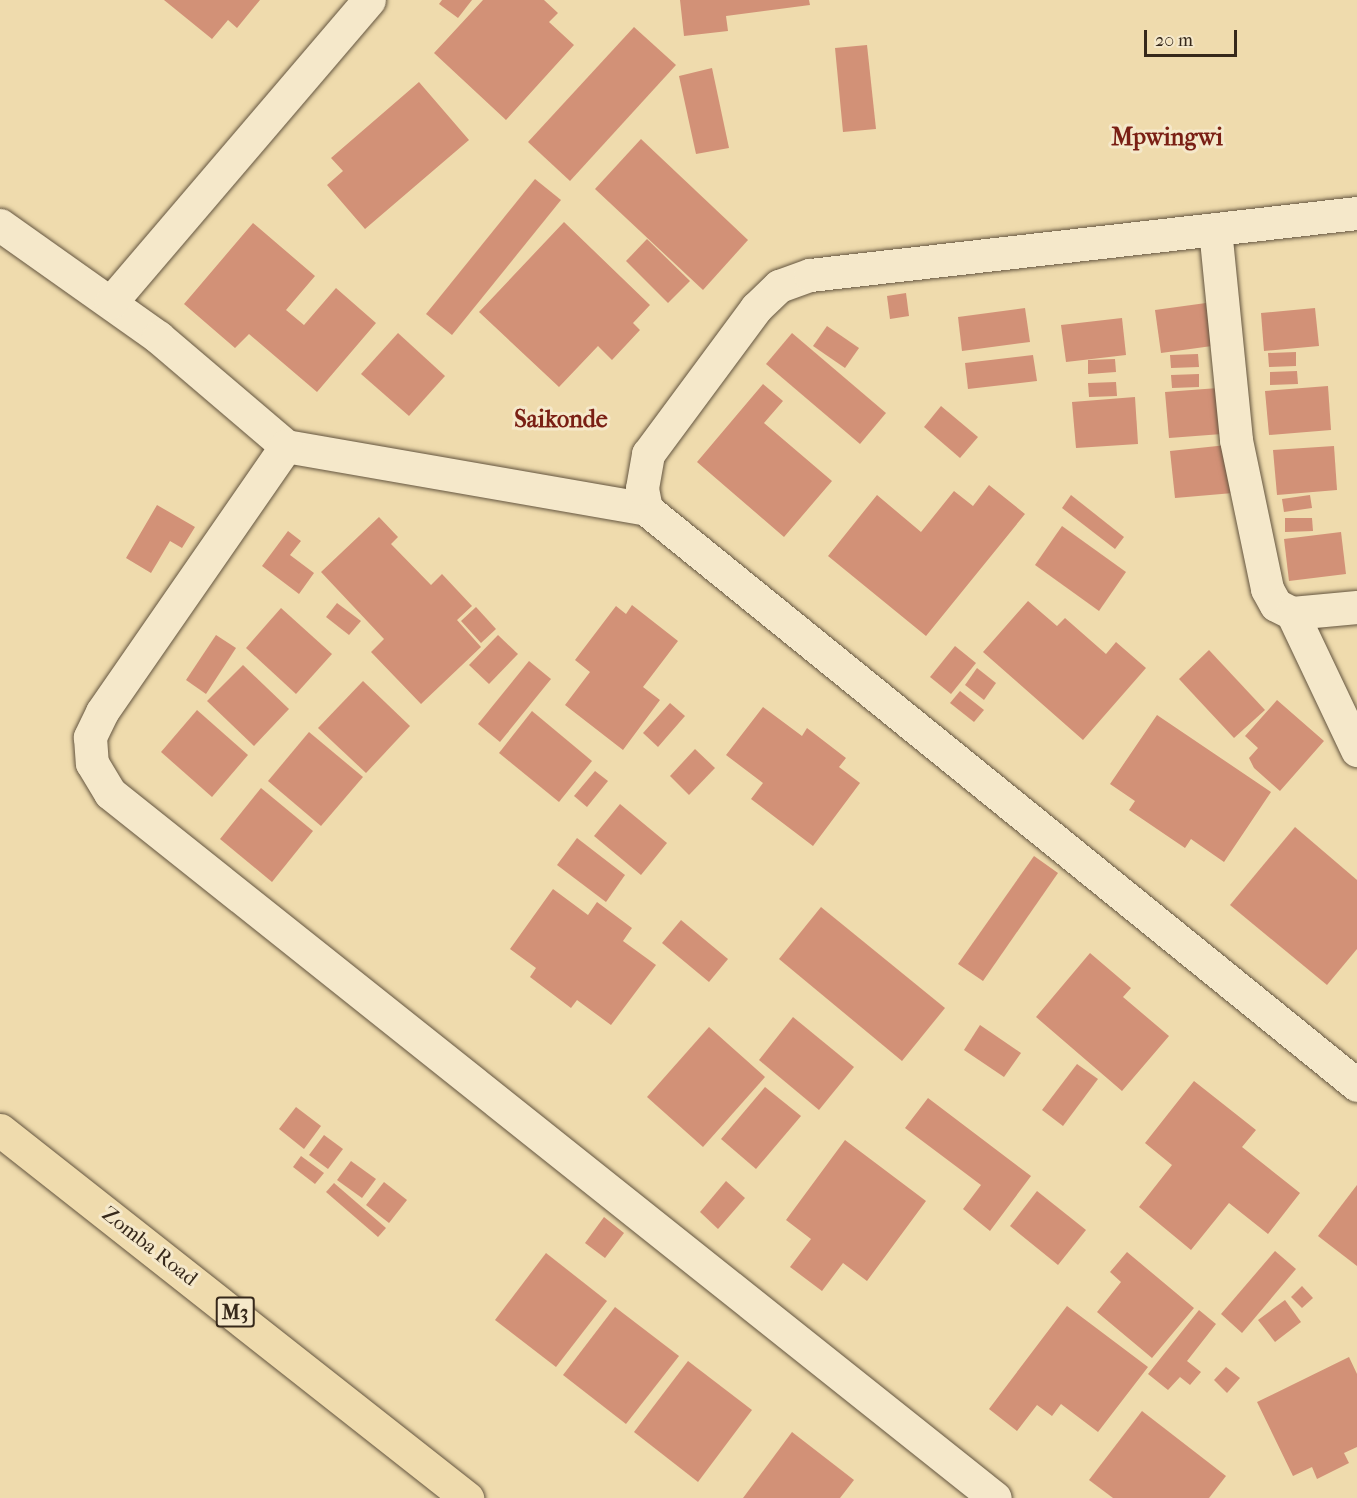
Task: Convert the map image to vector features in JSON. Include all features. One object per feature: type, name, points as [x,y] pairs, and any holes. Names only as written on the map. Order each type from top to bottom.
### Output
[{"type":"highway","name":"Zomba Road","points":[[0,1130],[467,1498]]},
{"type":"street","points":[[111,302],[369,0]]},
{"type":"street","points":[[646,509],[642,488],[648,454],[756,308],[779,286],[810,275],[1357,213]]},
{"type":"street","points":[[0,225],[111,302],[286,446],[646,509],[1357,1085]]},
{"type":"street","points":[[1215,229],[1236,440],[1267,589],[1276,605],[1292,613],[1357,607]]},
{"type":"street","points":[[286,446],[102,712],[90,737],[92,763],[110,793],[995,1498]]},
{"type":"street","points":[[1292,613],[1357,750]]},
{"type":"building","points":[[164,0],[260,0],[237,28],[228,20],[212,39]]},
{"type":"building","points":[[442,0],[472,0],[458,18],[439,4]]},
{"type":"building","points":[[483,0],[544,0],[558,13],[549,22],[574,45],[506,120],[434,53]]},
{"type":"building","points":[[680,0],[809,0],[810,5],[726,16],[728,31],[684,36]]},
{"type":"building","points":[[634,27],[676,65],[570,181],[528,142]]},
{"type":"building","points":[[867,45],[876,129],[843,132],[835,48]]},
{"type":"building","points":[[712,68],[729,148],[696,154],[679,76]]},
{"type":"building","points":[[419,82],[469,140],[365,229],[327,185],[343,171],[331,158]]},
{"type":"building","points":[[641,139],[748,240],[703,290],[595,189]]},
{"type":"building","points":[[535,179],[561,200],[452,335],[426,314]]},
{"type":"building","points":[[564,222],[650,305],[633,323],[640,330],[612,360],[598,346],[559,387],[479,312]]},
{"type":"building","points":[[253,223],[315,276],[286,310],[304,325],[336,288],[376,323],[317,392],[249,334],[235,348],[184,304]]},
{"type":"building","points":[[647,239],[690,281],[668,303],[626,261]]},
{"type":"building","points":[[906,293],[909,316],[890,319],[887,296]]},
{"type":"building","points":[[1206,303],[1212,346],[1161,353],[1155,310]]},
{"type":"building","points":[[1025,308],[1030,342],[962,351],[958,317]]},
{"type":"building","points":[[1315,308],[1319,346],[1264,351],[1261,313]]},
{"type":"building","points":[[1122,318],[1126,355],[1066,362],[1061,325]]},
{"type":"building","points":[[827,326],[859,348],[845,368],[813,346]]},
{"type":"building","points":[[398,333],[445,376],[409,416],[361,374]]},
{"type":"building","points":[[792,333],[886,413],[860,444],[766,364]]},
{"type":"building","points":[[1296,352],[1296,366],[1269,367],[1268,353]]},
{"type":"building","points":[[1198,354],[1199,367],[1171,368],[1170,355]]},
{"type":"building","points":[[1033,355],[1037,381],[968,389],[965,363]]},
{"type":"building","points":[[1115,359],[1116,372],[1088,374],[1088,360]]},
{"type":"building","points":[[1297,371],[1298,384],[1270,385],[1270,372]]},
{"type":"building","points":[[1199,374],[1199,387],[1172,388],[1171,375]]},
{"type":"building","points":[[1116,382],[1117,396],[1089,397],[1088,383]]},
{"type":"building","points":[[763,384],[783,401],[764,423],[832,481],[784,537],[697,462]]},
{"type":"building","points":[[1328,386],[1331,430],[1269,435],[1265,391]]},
{"type":"building","points":[[1218,388],[1222,434],[1169,438],[1165,392]]},
{"type":"building","points":[[1135,397],[1138,444],[1076,448],[1072,402]]},
{"type":"building","points":[[941,406],[978,437],[960,458],[924,427]]},
{"type":"building","points":[[1227,445],[1233,493],[1175,498],[1170,451]]},
{"type":"building","points":[[1334,446],[1337,490],[1277,495],[1273,450]]},
{"type":"building","points":[[989,485],[1025,514],[926,636],[828,556],[877,495],[921,532],[954,491],[973,506]]},
{"type":"building","points":[[1071,495],[1124,537],[1115,549],[1062,508]]},
{"type":"building","points":[[1310,495],[1312,508],[1284,512],[1282,499]]},
{"type":"building","points":[[157,505],[195,527],[182,548],[170,541],[151,573],[126,558]]},
{"type":"building","points":[[379,517],[398,537],[391,544],[431,585],[442,574],[472,606],[457,620],[481,647],[421,704],[371,652],[384,639],[321,572]]},
{"type":"building","points":[[1285,518],[1312,518],[1313,531],[1285,532]]},
{"type":"building","points":[[1062,526],[1126,572],[1099,611],[1035,565]]},
{"type":"building","points":[[288,531],[301,541],[290,555],[314,573],[299,594],[262,566]]},
{"type":"building","points":[[1341,532],[1346,574],[1289,581],[1284,539]]},
{"type":"building","points":[[1028,601],[1057,626],[1065,618],[1106,654],[1116,642],[1146,668],[1083,740],[983,652]]},
{"type":"building","points":[[337,603],[361,621],[349,635],[326,617]]},
{"type":"building","points":[[632,605],[678,641],[643,687],[660,700],[623,750],[565,705],[590,672],[575,660],[616,606],[626,614]]},
{"type":"building","points":[[476,607],[496,629],[481,643],[461,621]]},
{"type":"building","points":[[281,608],[332,654],[296,694],[246,648]]},
{"type":"building","points":[[216,635],[236,648],[206,694],[186,680]]},
{"type":"building","points":[[498,635],[518,654],[489,684],[469,665]]},
{"type":"building","points":[[955,646],[976,663],[951,694],[930,677]]},
{"type":"building","points":[[1209,650],[1265,710],[1234,738],[1179,679]]},
{"type":"building","points":[[529,661],[551,679],[500,742],[478,724]]},
{"type":"building","points":[[243,665],[289,709],[254,746],[207,701]]},
{"type":"building","points":[[977,668],[996,683],[984,700],[965,685]]},
{"type":"building","points":[[363,681],[410,726],[366,773],[318,728]]},
{"type":"building","points":[[960,691],[984,710],[974,722],[950,703]]},
{"type":"building","points":[[1277,700],[1324,741],[1280,791],[1254,768],[1249,758],[1258,748],[1245,736]]},
{"type":"building","points":[[670,703],[685,716],[658,747],[643,733]]},
{"type":"building","points":[[763,707],[802,736],[807,728],[846,758],[839,767],[860,783],[813,846],[751,799],[763,783],[726,755]]},
{"type":"building","points":[[197,710],[248,755],[212,797],[161,752]]},
{"type":"building","points":[[532,711],[592,761],[559,802],[499,753]]},
{"type":"building","points":[[1157,715],[1271,792],[1224,862],[1191,839],[1185,848],[1129,810],[1135,801],[1110,784]]},
{"type":"building","points":[[309,732],[363,777],[321,826],[268,781]]},
{"type":"building","points":[[695,749],[715,768],[689,795],[670,776]]},
{"type":"building","points":[[595,771],[608,781],[587,807],[574,796]]},
{"type":"building","points":[[261,788],[313,831],[272,882],[220,839]]},
{"type":"building","points":[[620,804],[667,843],[641,875],[594,836]]},
{"type":"building","points":[[1295,827],[1357,880],[1357,949],[1327,985],[1230,905]]},
{"type":"building","points":[[577,838],[625,875],[606,902],[557,865]]},
{"type":"building","points":[[1034,856],[1058,873],[983,981],[958,964]]},
{"type":"building","points":[[553,889],[588,915],[597,902],[632,928],[623,941],[656,965],[611,1025],[577,1000],[571,1008],[530,977],[536,968],[510,949]]},
{"type":"building","points":[[821,907],[945,1008],[902,1061],[779,959]]},
{"type":"building","points":[[681,920],[728,959],[709,982],[662,943]]},
{"type":"building","points":[[1090,953],[1131,988],[1123,997],[1169,1036],[1122,1091],[1036,1017]]},
{"type":"building","points":[[793,1017],[854,1067],[819,1110],[759,1060]]},
{"type":"building","points":[[980,1025],[1021,1053],[1004,1077],[964,1050]]},
{"type":"building","points":[[709,1027],[765,1077],[703,1147],[647,1097]]},
{"type":"building","points":[[1077,1064],[1098,1079],[1063,1126],[1042,1110]]},
{"type":"building","points":[[1194,1081],[1256,1130],[1242,1147],[1300,1193],[1268,1234],[1229,1203],[1191,1250],[1139,1207],[1172,1165],[1145,1143]]},
{"type":"building","points":[[765,1087],[801,1116],[756,1169],[721,1139]]},
{"type":"building","points":[[928,1098],[1031,1176],[990,1231],[963,1209],[981,1185],[905,1128]]},
{"type":"building","points":[[296,1107],[321,1126],[304,1149],[279,1129]]},
{"type":"building","points":[[324,1135],[343,1149],[328,1169],[309,1155]]},
{"type":"building","points":[[845,1140],[926,1201],[867,1281],[843,1263],[822,1291],[790,1267],[811,1239],[786,1220]]},
{"type":"building","points":[[301,1156],[324,1173],[315,1184],[293,1167]]},
{"type":"building","points":[[351,1161],[376,1179],[362,1198],[337,1180]]},
{"type":"building","points":[[726,1181],[745,1198],[718,1229],[700,1212]]},
{"type":"building","points":[[384,1182],[407,1200],[389,1223],[366,1205]]},
{"type":"building","points":[[334,1183],[386,1228],[378,1237],[326,1192]]},
{"type":"building","points":[[1357,1185],[1357,1266],[1318,1236]]},
{"type":"building","points":[[1037,1191],[1086,1230],[1058,1265],[1010,1226]]},
{"type":"building","points":[[604,1217],[624,1233],[605,1258],[585,1243]]},
{"type":"building","points":[[1275,1251],[1296,1269],[1242,1333],[1221,1314]]},
{"type":"building","points":[[1127,1252],[1194,1308],[1152,1358],[1097,1312],[1121,1282],[1110,1272]]},
{"type":"building","points":[[546,1253],[607,1301],[556,1367],[495,1320]]},
{"type":"building","points":[[1302,1286],[1313,1298],[1302,1308],[1291,1297]]},
{"type":"building","points":[[1285,1300],[1301,1322],[1275,1342],[1258,1320]]},
{"type":"building","points":[[1067,1306],[1148,1367],[1098,1432],[1061,1404],[1052,1416],[1037,1405],[1017,1431],[989,1409]]},
{"type":"building","points":[[615,1307],[679,1356],[626,1424],[563,1375]]},
{"type":"building","points":[[1199,1310],[1216,1324],[1187,1361],[1201,1372],[1190,1385],[1180,1377],[1168,1390],[1148,1374]]},
{"type":"building","points":[[1349,1357],[1357,1374],[1357,1447],[1344,1453],[1349,1463],[1317,1479],[1312,1467],[1293,1476],[1257,1402]]},
{"type":"building","points":[[688,1361],[752,1410],[698,1482],[634,1432]]},
{"type":"building","points":[[1226,1367],[1240,1378],[1227,1393],[1214,1380]]},
{"type":"building","points":[[1142,1411],[1226,1476],[1209,1498],[1113,1498],[1089,1480]]},
{"type":"building","points":[[792,1432],[854,1480],[840,1498],[743,1498]]},
{"type":"district","name":"Mpwingwi","points":[[1167,138]]},
{"type":"district","name":"Saikonde","points":[[561,420]]}]
